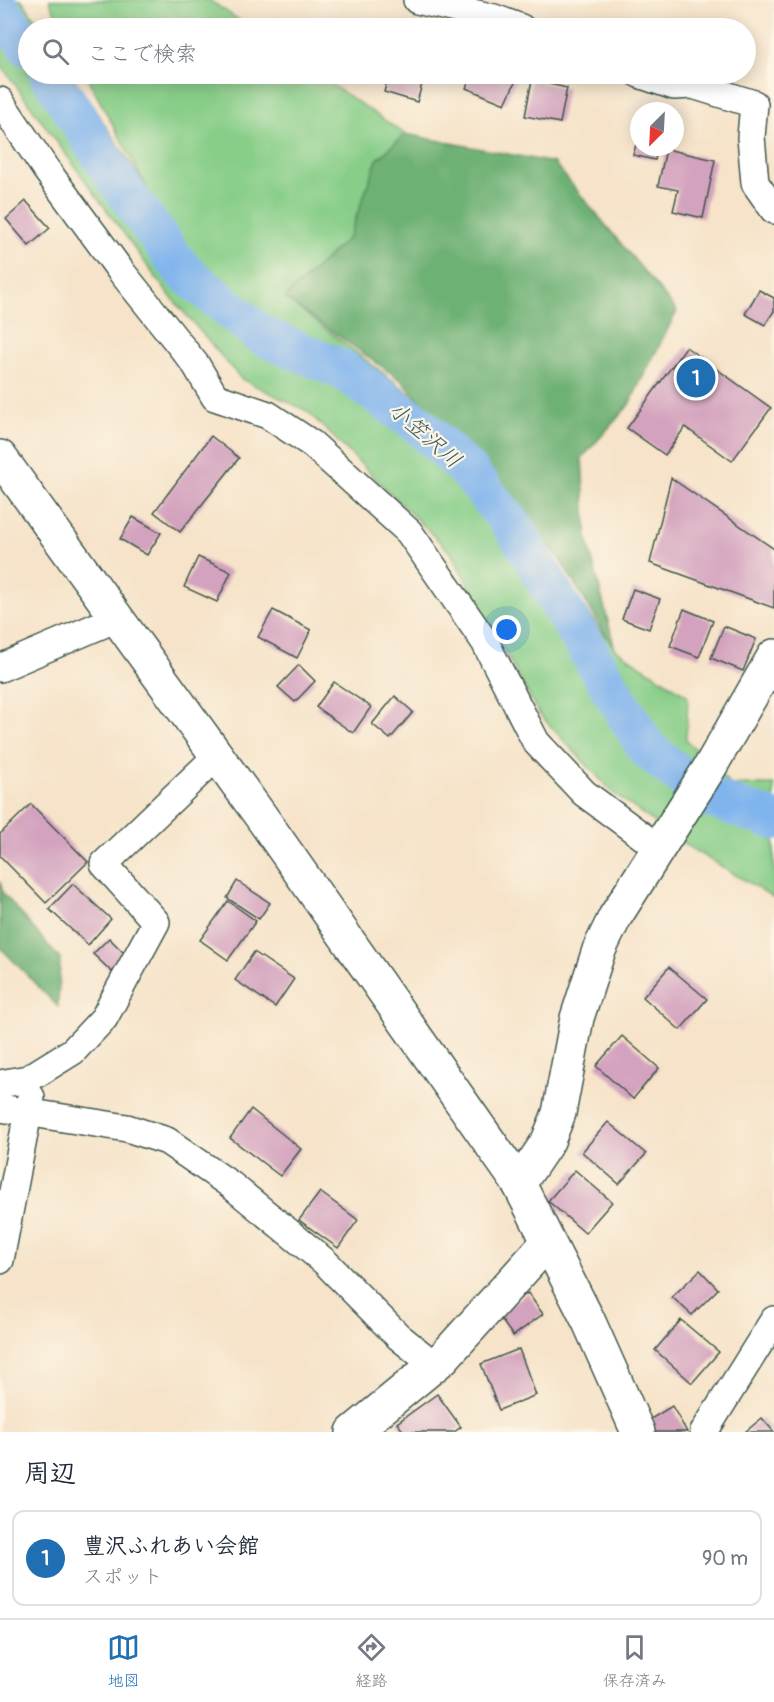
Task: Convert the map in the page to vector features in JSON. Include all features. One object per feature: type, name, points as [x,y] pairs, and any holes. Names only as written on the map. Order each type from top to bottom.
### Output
[{"type":"street","points":[[417,0],[494,18]]},
{"type":"street","points":[[666,84],[674,87],[693,85],[754,104],[751,137],[755,183],[774,210]]},
{"type":"street","points":[[0,100],[120,270],[196,365],[215,397],[268,415],[312,444],[409,532],[485,642],[536,742],[584,793],[657,847]]},
{"type":"street","points":[[0,457],[217,756],[519,1184],[589,1322],[638,1432]]},
{"type":"street","points":[[0,668],[117,618]]},
{"type":"street","points":[[519,1184],[548,1141],[559,1113],[577,1018],[599,950],[615,917],[657,847],[710,767],[774,656]]},
{"type":"street","points":[[0,1084],[28,1079],[74,1051],[104,1018],[156,922],[104,864],[217,756]]},
{"type":"street","points":[[0,1260],[35,1075]]},
{"type":"street","points":[[0,1108],[127,1128],[167,1141],[231,1185],[325,1262],[398,1336],[434,1365]]},
{"type":"street","points":[[353,1432],[434,1365],[548,1242]]},
{"type":"street","points":[[704,1432],[774,1320]]},
{"type":"green space","points":[[0,0],[22,0],[34,18],[18,18],[18,84],[78,84],[148,189],[90,84],[331,84],[405,134],[377,160],[349,237],[285,298],[451,425],[615,649],[688,696],[686,740],[731,785],[774,785],[774,898],[689,847],[613,793],[539,714],[451,553],[307,411],[241,379],[165,290],[0,64]]},
{"type":"green space","points":[[49,0],[209,0],[236,18],[57,18]]},
{"type":"green space","points":[[405,134],[554,163],[677,311],[628,406],[582,458],[587,538],[615,649],[557,555],[402,381],[285,298],[349,237],[377,160]]},
{"type":"green space","points":[[0,881],[3,893],[60,959],[58,1007],[0,947]]},
{"type":"building","points":[[386,84],[422,84],[417,102],[384,92]]},
{"type":"building","points":[[468,84],[514,84],[505,104],[466,88]]},
{"type":"building","points":[[531,84],[550,84],[567,88],[560,123],[525,116]]},
{"type":"building","points":[[684,153],[715,160],[703,218],[673,211],[678,190],[658,186],[664,156],[684,156]]},
{"type":"building","points":[[637,156],[656,156],[655,160]]},
{"type":"building","points":[[26,201],[50,228],[29,246],[6,219]]},
{"type":"building","points":[[759,290],[774,298],[774,311],[765,325],[745,314]]},
{"type":"building","points":[[686,347],[771,408],[732,461],[685,427],[665,455],[627,428]]},
{"type":"building","points":[[211,436],[239,458],[180,532],[154,512]]},
{"type":"building","points":[[671,478],[774,549],[774,608],[650,563]]},
{"type":"building","points":[[133,517],[161,533],[147,555],[120,539]]},
{"type":"building","points":[[198,557],[231,572],[217,602],[184,587]]},
{"type":"building","points":[[633,589],[660,599],[649,629],[622,619]]},
{"type":"building","points":[[684,609],[713,621],[699,657],[670,646]]},
{"type":"building","points":[[273,610],[311,630],[297,658],[258,637]]},
{"type":"building","points":[[724,626],[756,639],[743,671],[711,658]]},
{"type":"building","points":[[299,665],[315,681],[295,702],[278,687]]},
{"type":"building","points":[[334,682],[371,707],[353,733],[316,707]]},
{"type":"building","points":[[395,696],[413,712],[390,739],[372,724]]},
{"type":"building","points":[[31,804],[88,862],[46,903],[0,856],[0,834]]},
{"type":"building","points":[[237,881],[270,903],[259,919],[227,898]]},
{"type":"building","points":[[73,884],[111,919],[88,945],[49,909]]},
{"type":"building","points":[[228,901],[256,921],[228,960],[200,940]]},
{"type":"building","points":[[109,938],[127,956],[112,972],[93,954]]},
{"type":"building","points":[[254,952],[294,979],[275,1007],[235,980]]},
{"type":"building","points":[[669,967],[707,999],[680,1030],[643,997]]},
{"type":"building","points":[[622,1036],[659,1068],[633,1099],[596,1066]]},
{"type":"building","points":[[251,1109],[301,1149],[280,1176],[230,1138]]},
{"type":"building","points":[[608,1122],[646,1154],[619,1184],[582,1152]]},
{"type":"building","points":[[575,1170],[612,1202],[585,1233],[548,1201]]},
{"type":"building","points":[[320,1192],[358,1220],[338,1248],[299,1220]]},
{"type":"building","points":[[700,1270],[718,1289],[692,1315],[672,1297]]},
{"type":"building","points":[[528,1293],[543,1314],[513,1336],[497,1314]]},
{"type":"building","points":[[681,1320],[719,1352],[692,1383],[655,1350]]},
{"type":"building","points":[[519,1349],[536,1395],[499,1410],[481,1364]]},
{"type":"building","points":[[437,1394],[461,1427],[454,1432],[404,1432],[397,1423]]},
{"type":"building","points":[[672,1406],[687,1432],[656,1432],[649,1420]]},
{"type":"building","points":[[762,1418],[774,1432],[745,1432]]},
{"type":"waterway","name":"小笠沢川","points":[[0,9],[18,33]]},
{"type":"waterway","name":"小笠沢川","points":[[55,84],[118,182],[184,272],[263,336],[343,370],[418,424],[468,471],[515,529],[647,749],[707,797],[774,820]]},
{"type":"place","name":"豊沢ふれあい会館","points":[[696,378]]}]
